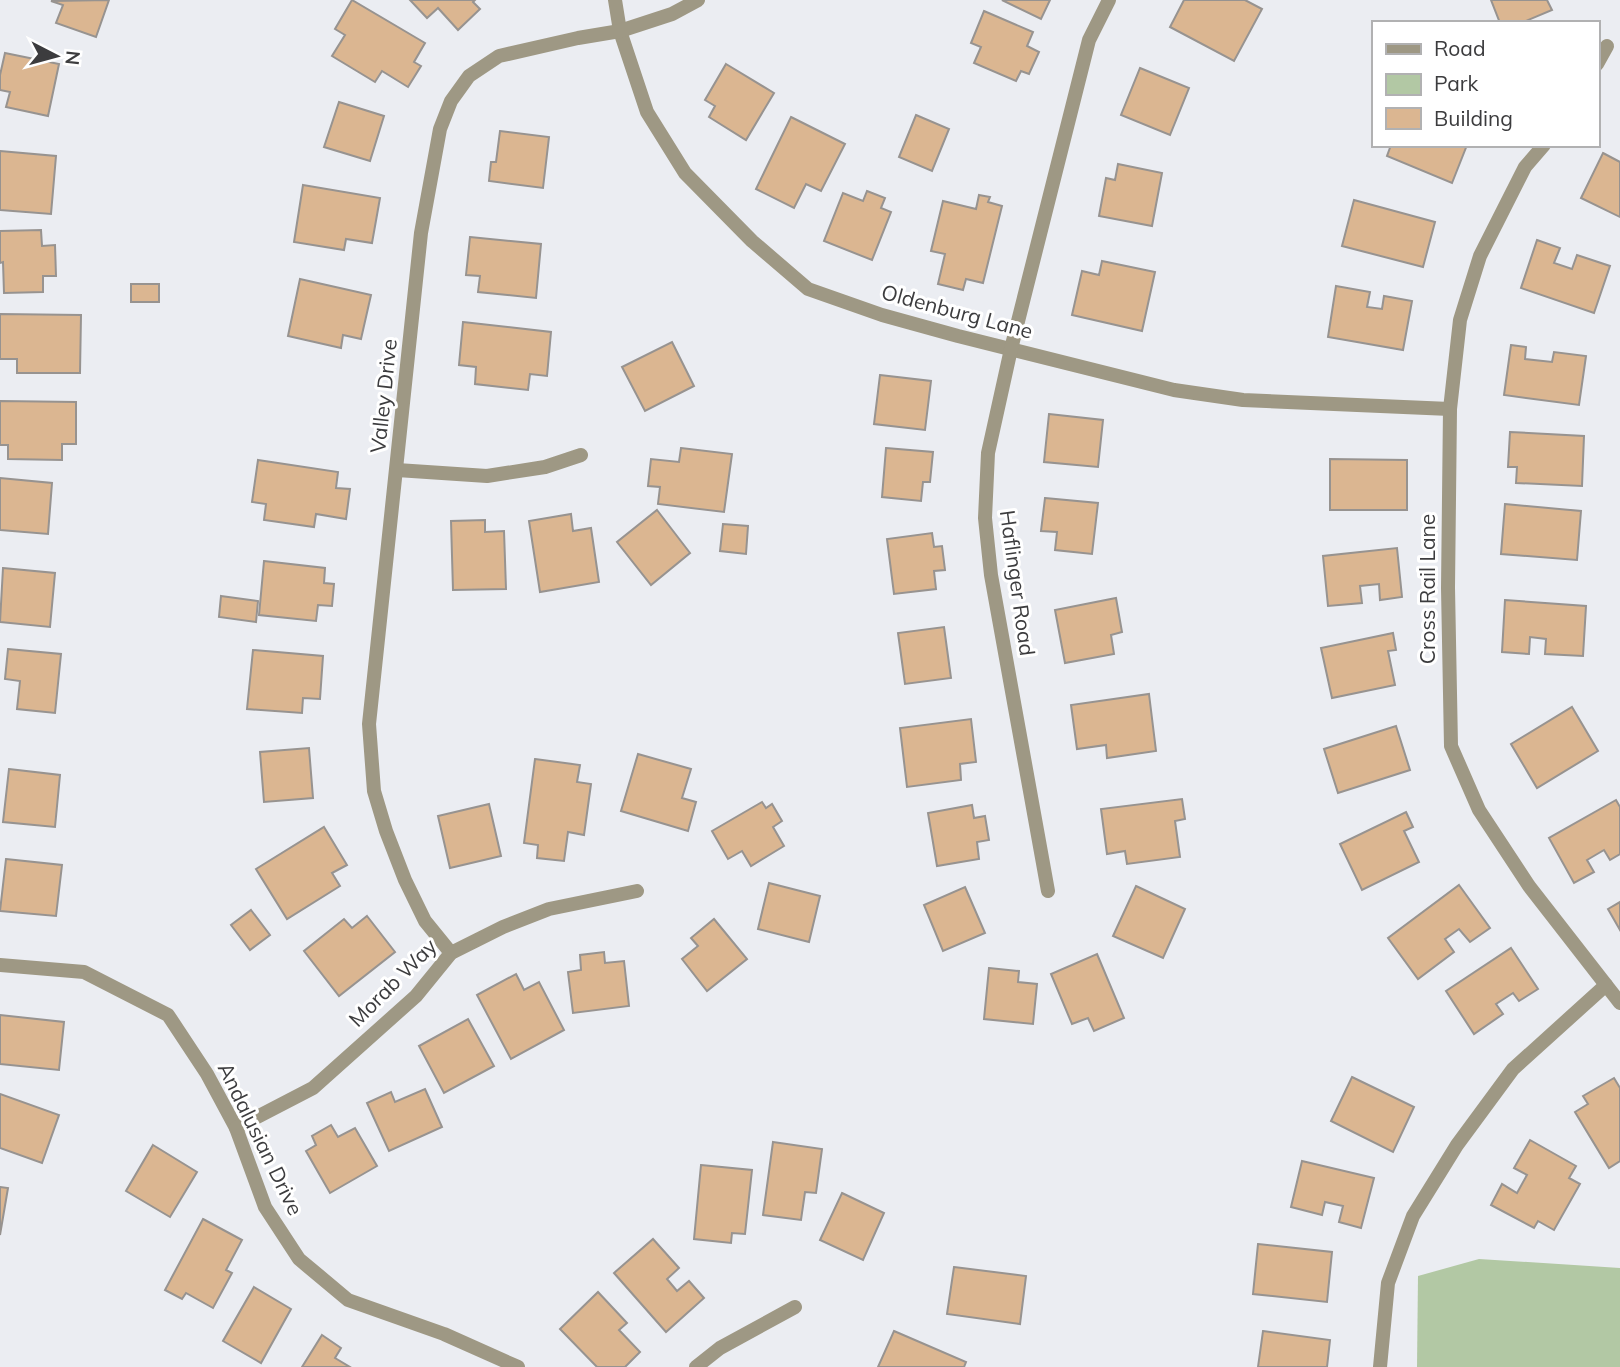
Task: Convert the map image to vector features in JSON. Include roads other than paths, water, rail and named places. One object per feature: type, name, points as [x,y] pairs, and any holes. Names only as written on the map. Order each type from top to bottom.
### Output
[{"type":"street","name":"Oldenburg Lane","points":[[615,0],[620,31],[648,112],[685,173],[752,241],[808,289],[882,315],[1174,390],[1243,400],[1450,409]]},
{"type":"street","name":"Valley Drive","points":[[451,953],[425,921],[405,880],[374,792],[369,724],[421,233],[429,177],[440,129],[450,100],[469,76],[499,56],[620,31],[671,15],[698,0]]},
{"type":"street","name":"Haflinger Road","points":[[1048,891],[993,589],[985,518],[988,453],[1011,349],[1089,40],[1109,0]]},
{"type":"street","points":[[1599,60],[1607,46]]},
{"type":"street","name":"Cross Rail Lane","points":[[1542,147],[1525,167],[1480,256],[1461,320],[1450,409],[1448,588],[1451,746],[1486,821],[1529,886],[1620,1003]]},
{"type":"street","points":[[397,470],[487,476],[545,467],[581,455]]},
{"type":"street","name":"Morab Way","points":[[236,1128],[313,1088],[416,996],[451,953],[503,927],[549,909],[637,891]]},
{"type":"street","name":"Andalusian Drive","points":[[0,965],[84,972],[168,1015],[207,1074],[236,1128],[265,1207],[299,1259],[348,1300],[444,1334],[518,1367]]},
{"type":"street","points":[[1380,1367],[1388,1283],[1413,1216],[1457,1145],[1513,1069],[1606,985]]},
{"type":"street","points":[[696,1367],[720,1348],[795,1307]]}]
